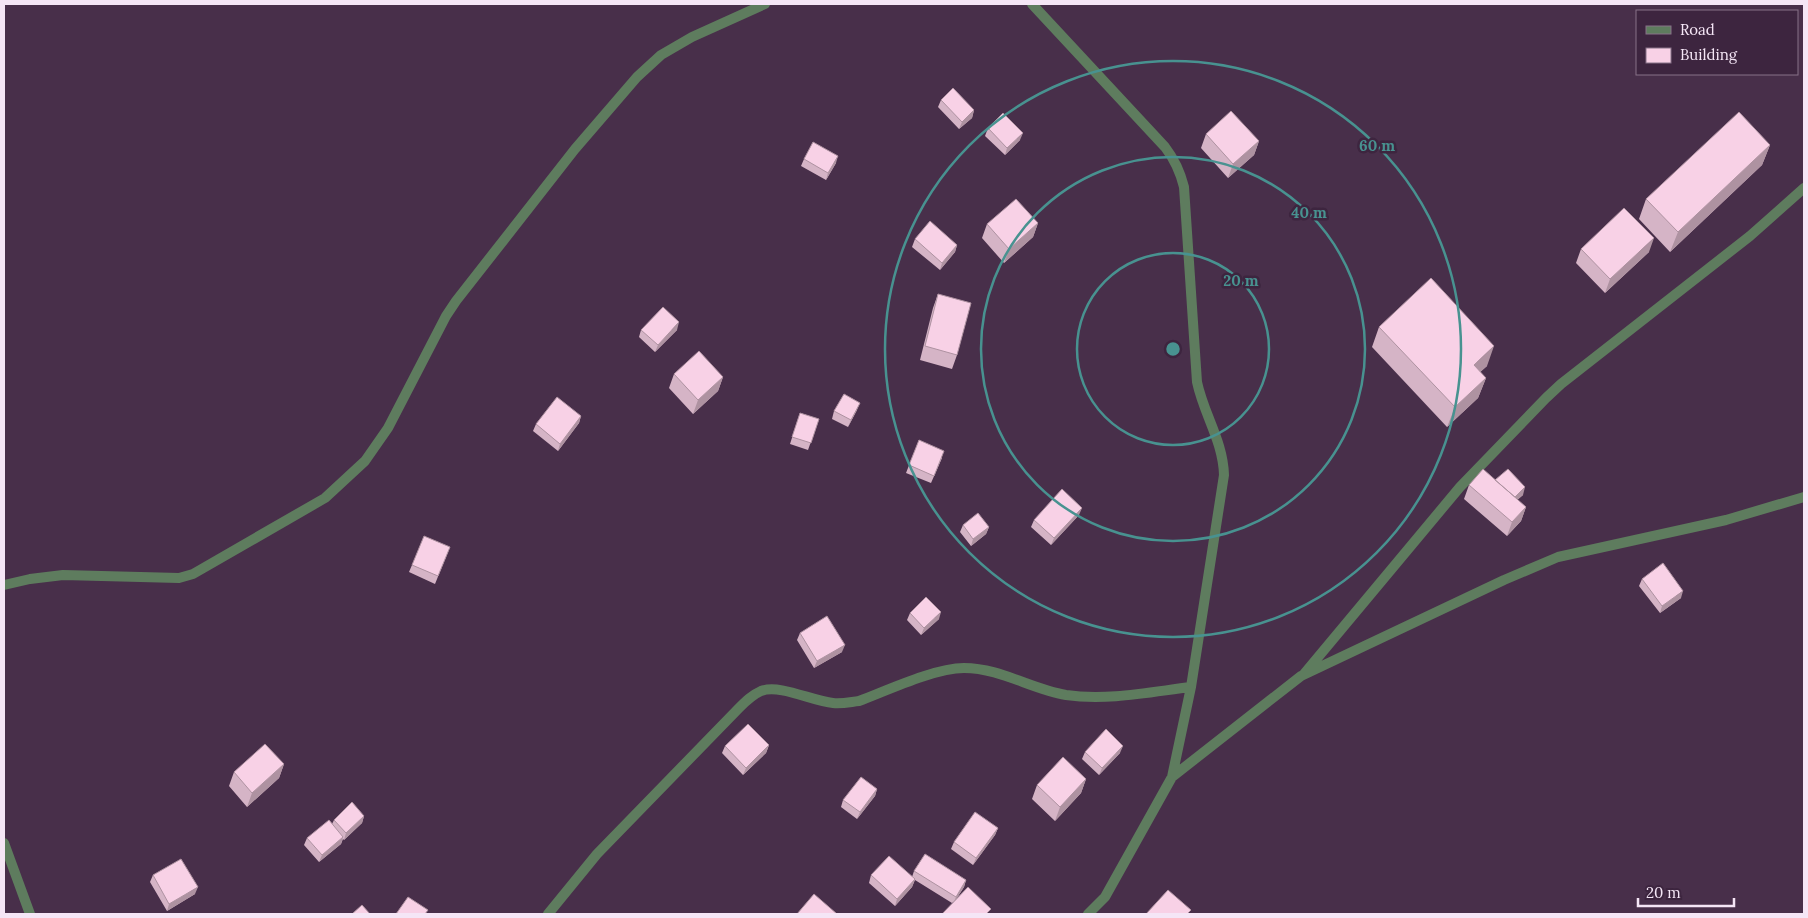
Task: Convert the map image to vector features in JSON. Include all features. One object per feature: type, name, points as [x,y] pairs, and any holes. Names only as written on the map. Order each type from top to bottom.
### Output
[{"type":"street","points":[[4,585],[30,579],[63,575],[179,578],[193,574],[324,498],[365,461],[388,428],[446,316],[456,301],[575,149],[637,77],[662,55],[692,37],[765,4]]},
{"type":"street","points":[[1032,4],[1165,147],[1174,158],[1180,170],[1184,187],[1197,382],[1200,396],[1224,458],[1224,476],[1191,687],[1172,777],[1105,897],[1088,914]]},
{"type":"street","points":[[1172,777],[1301,676],[1460,487],[1560,384],[1750,236],[1804,188]]},
{"type":"street","points":[[1301,676],[1512,576],[1558,557],[1726,520],[1804,496]]},
{"type":"street","points":[[548,914],[597,854],[739,708],[761,691],[770,689],[832,703],[845,703],[859,701],[944,670],[963,668],[986,669],[1064,694],[1081,696],[1102,697],[1191,687]]},
{"type":"street","points":[[4,843],[30,914]]},
{"type":"building","points":[[953,88],[974,110],[962,122],[941,100]]},
{"type":"building","points":[[1231,111],[1259,141],[1233,164],[1206,134]]},
{"type":"building","points":[[1739,112],[1770,145],[1678,232],[1646,199]]},
{"type":"building","points":[[1003,113],[1023,133],[1007,148],[988,128]]},
{"type":"building","points":[[813,142],[838,156],[828,173],[804,159]]},
{"type":"building","points":[[1016,199],[1038,223],[1009,249],[987,224]]},
{"type":"building","points":[[1624,208],[1654,238],[1610,279],[1581,249]]},
{"type":"building","points":[[930,221],[957,245],[942,263],[915,239]]},
{"type":"building","points":[[1431,278],[1494,346],[1474,365],[1486,378],[1455,407],[1379,327]]},
{"type":"building","points":[[938,294],[971,303],[957,355],[925,346]]},
{"type":"building","points":[[663,307],[679,322],[658,345],[641,330]]},
{"type":"building","points":[[699,351],[723,377],[698,400],[674,374]]},
{"type":"building","points":[[844,394],[860,403],[851,420],[834,411]]},
{"type":"building","points":[[557,397],[581,416],[560,444],[536,424]]},
{"type":"building","points":[[800,413],[819,419],[811,443],[792,437]]},
{"type":"building","points":[[919,440],[944,451],[934,476],[909,465]]},
{"type":"building","points":[[1483,469],[1526,507],[1512,522],[1469,485]]},
{"type":"building","points":[[1508,469],[1525,487],[1515,497],[1495,480]]},
{"type":"building","points":[[1062,489],[1082,508],[1054,538],[1034,520]]},
{"type":"building","points":[[978,513],[989,527],[973,539],[963,525]]},
{"type":"building","points":[[424,536],[450,547],[438,576],[412,565]]},
{"type":"building","points":[[1663,563],[1683,591],[1662,606],[1642,579]]},
{"type":"building","points":[[926,597],[941,612],[924,628],[910,613]]},
{"type":"building","points":[[827,616],[845,645],[817,661],[800,633]]},
{"type":"building","points":[[748,724],[769,745],[746,768],[725,746]]},
{"type":"building","points":[[1106,729],[1123,746],[1102,768],[1085,752]]},
{"type":"building","points":[[265,744],[284,764],[252,793],[234,772]]},
{"type":"building","points":[[1063,757],[1086,779],[1060,807],[1037,785]]},
{"type":"building","points":[[861,777],[877,789],[860,812],[843,800]]},
{"type":"building","points":[[352,802],[364,816],[346,833],[334,820]]},
{"type":"building","points":[[975,812],[998,828],[976,858],[954,842]]},
{"type":"building","points":[[329,820],[343,837],[322,855],[307,838]]},
{"type":"building","points":[[925,854],[966,880],[956,897],[914,871]]},
{"type":"building","points":[[889,856],[915,879],[897,899],[871,875]]},
{"type":"building","points":[[181,859],[198,887],[169,904],[153,875]]},
{"type":"building","points":[[968,887],[991,909],[986,914],[942,914]]},
{"type":"building","points":[[1168,890],[1191,910],[1187,914],[1146,914]]},
{"type":"building","points":[[814,894],[837,914],[797,914]]},
{"type":"building","points":[[408,897],[428,910],[425,914],[396,914]]},
{"type":"building","points":[[362,905],[370,914],[352,914]]}]
